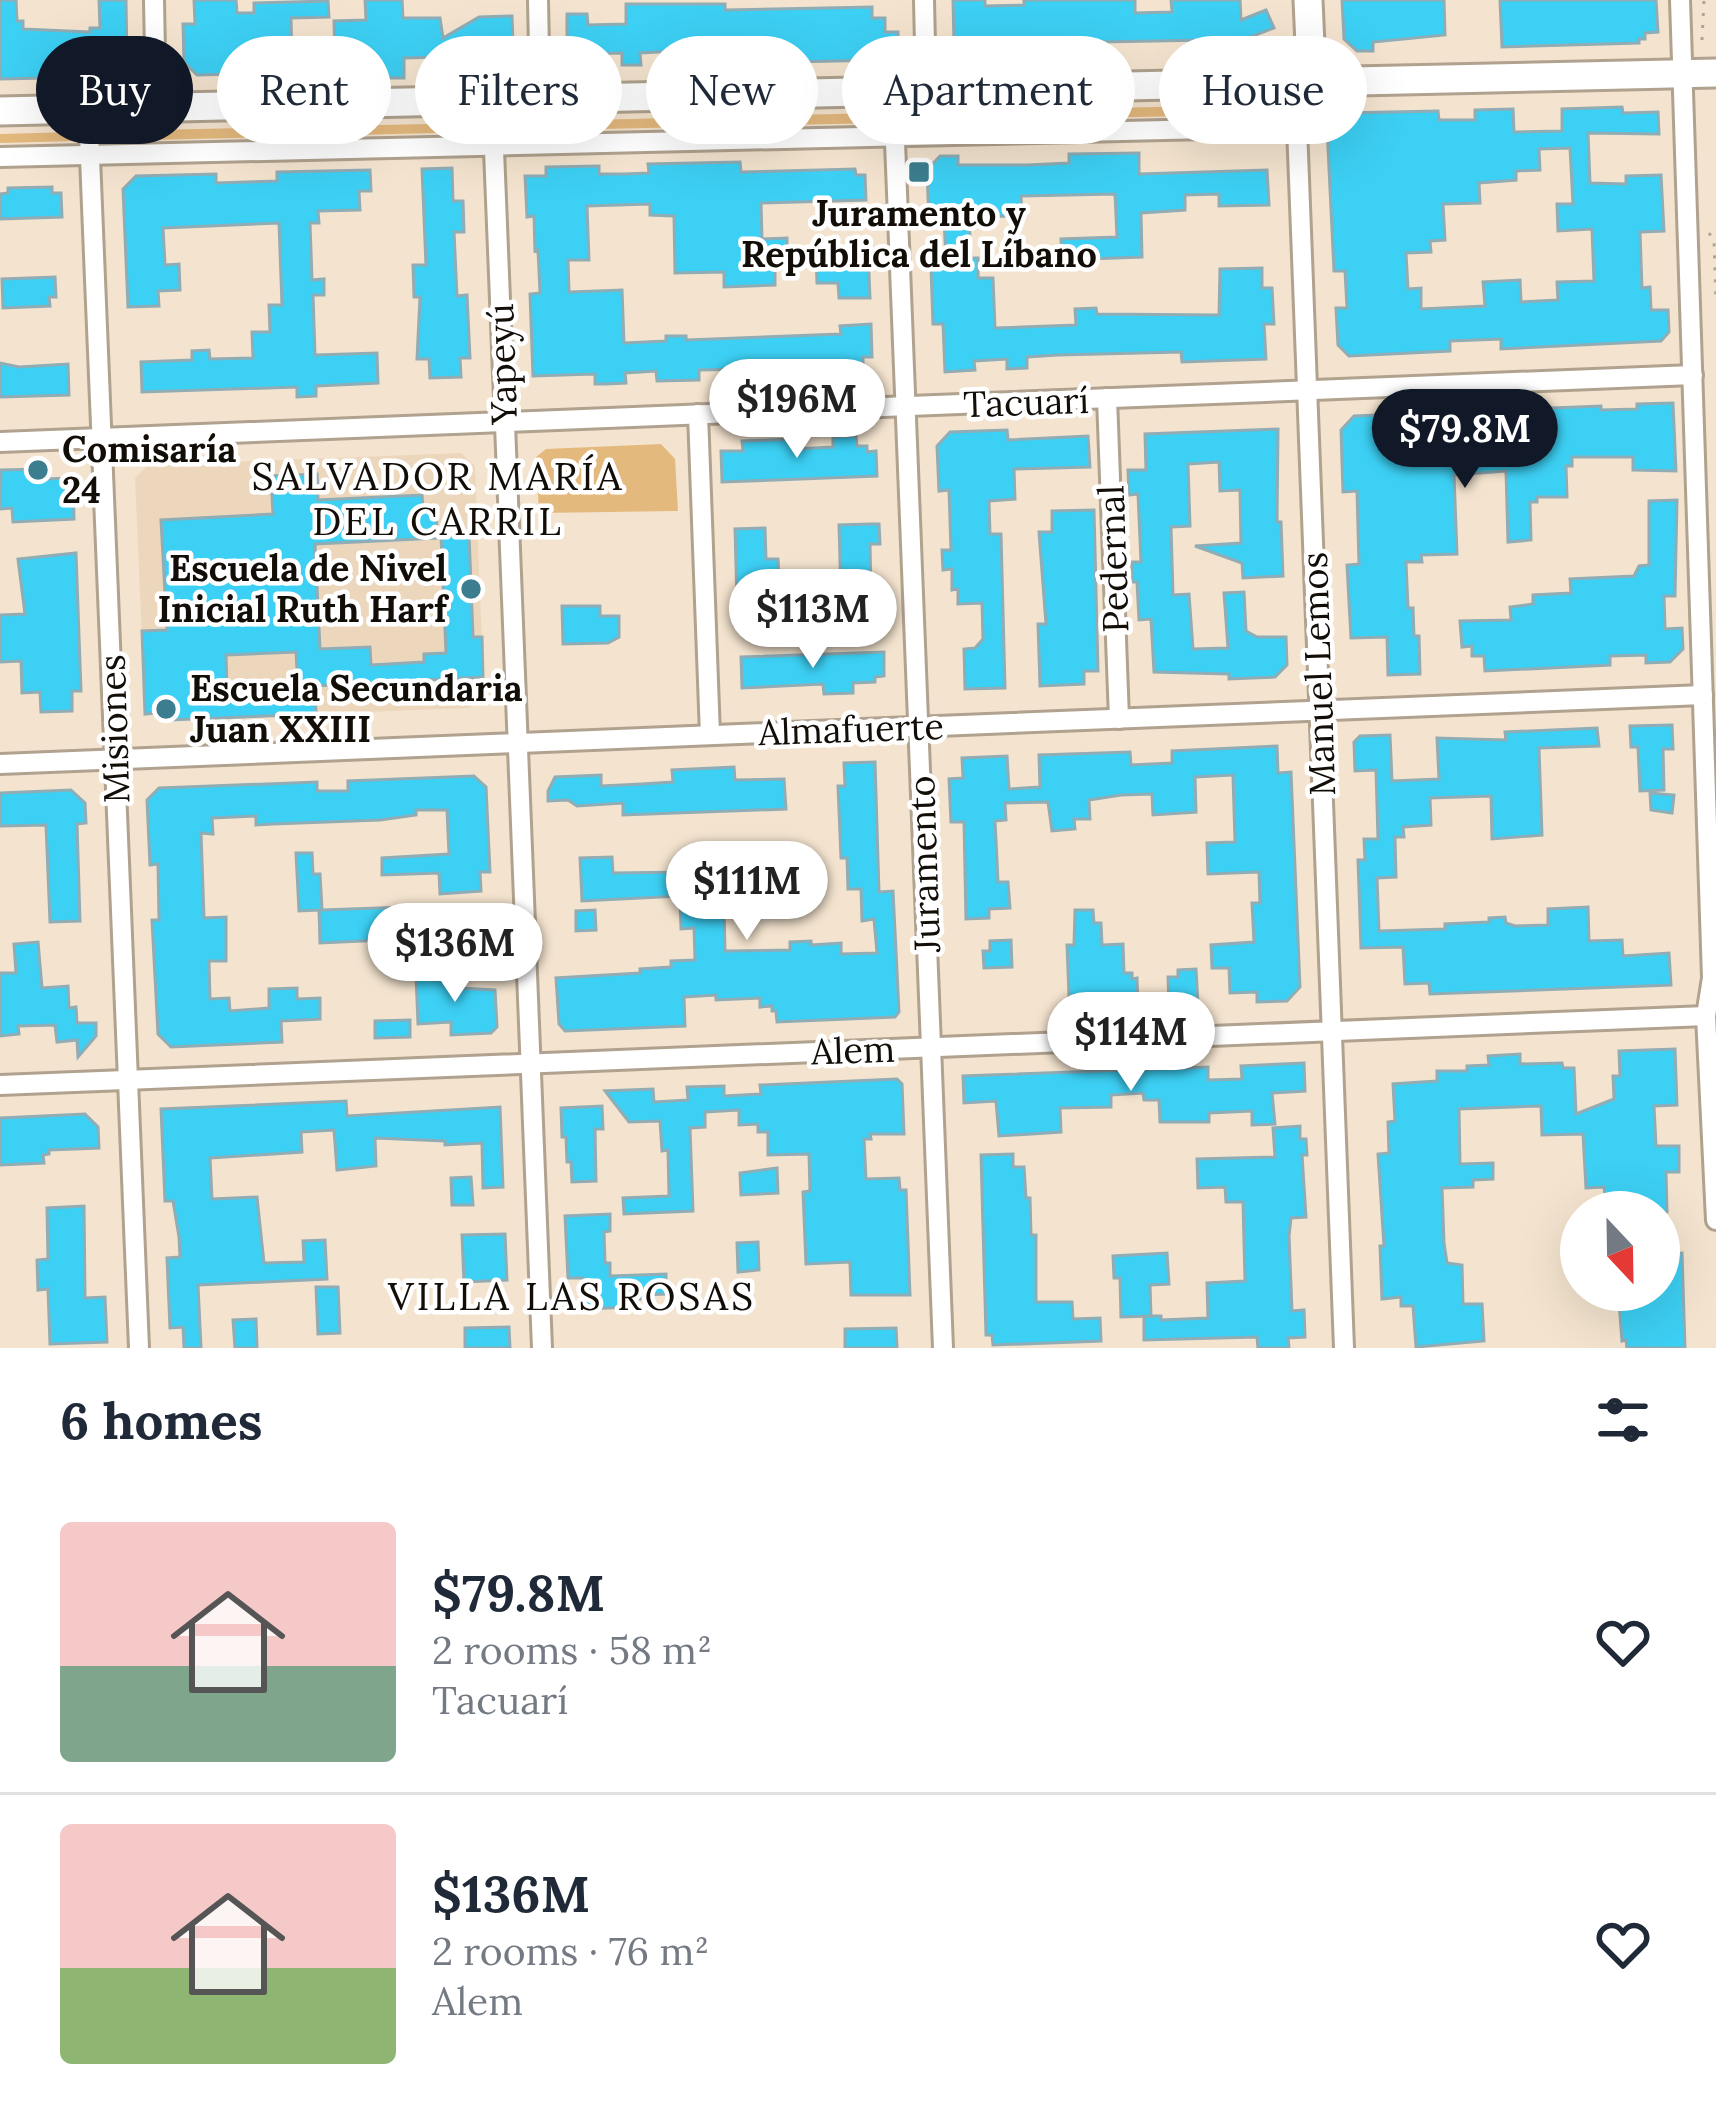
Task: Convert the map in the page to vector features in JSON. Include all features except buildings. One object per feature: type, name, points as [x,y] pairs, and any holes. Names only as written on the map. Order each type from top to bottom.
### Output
[{"type":"main road","name":"Manuel Lemos","points":[[1308,0],[1310,36]]},
{"type":"main road","points":[[1367,81],[1716,73]]},
{"type":"main road","points":[[622,97],[842,93]]},
{"type":"main road","points":[[193,107],[415,102]]},
{"type":"main road","points":[[0,111],[36,110]]},
{"type":"street","points":[[154,0],[155,36]]},
{"type":"street","points":[[538,0],[539,36]]},
{"type":"street","points":[[924,0],[925,36]]},
{"type":"street","points":[[1680,0],[1712,978],[1706,1016],[1716,1220]]},
{"type":"street","points":[[0,157],[842,138]]},
{"type":"street","name":"Misiones","points":[[90,144],[140,1348]]},
{"type":"street","name":"Juramento","points":[[895,144],[944,1348]]},
{"type":"street","name":"Manuel Lemos","points":[[1299,144],[1344,1348]]},
{"type":"street","name":"Yapeyú","points":[[493,146],[542,1348]]},
{"type":"street","name":"Tacuarí","points":[[0,442],[1693,375]]},
{"type":"street","name":"Pedernal","points":[[1107,398],[1120,719]]},
{"type":"street","points":[[698,414],[710,735]]},
{"type":"street","name":"Almafuerte","points":[[0,764],[1703,695]]},
{"type":"street","name":"Alem","points":[[0,1085],[1706,1016]]},
{"type":"shaded area","points":[[1135,107],[1159,107],[1159,117],[1135,117]]},
{"type":"shaded area","points":[[818,114],[842,114],[842,124],[818,124]]},
{"type":"shaded area","points":[[622,119],[646,119],[646,128],[622,129]]},
{"type":"shaded area","points":[[415,124],[415,134],[391,134],[391,125]]},
{"type":"shaded area","points":[[193,129],[217,129],[217,138],[193,139]]},
{"type":"shaded area","points":[[36,133],[36,142],[0,143],[0,134]]},
{"type":"shaded area","points":[[661,444],[675,459],[678,511],[539,513],[536,457],[546,449]]},
{"type":"shaded area","points":[[461,453],[475,466],[484,693],[469,708],[158,720],[145,708],[135,478],[148,465]]},
{"type":"place","name":"Juramento y República del Líbano","points":[[919,172]]},
{"type":"place","name":"Comisaría 24","points":[[38,470]]},
{"type":"place","name":"Escuela de Nivel Inicial Ruth Harf","points":[[471,589]]},
{"type":"place","name":"Escuela Secundaria Juan XXIII","points":[[166,709]]},
{"type":"district","name":"SALVADOR MARÍA DEL CARRIL","points":[[438,498]]},
{"type":"district","name":"VILLA LAS ROSAS","points":[[572,1296]]}]
